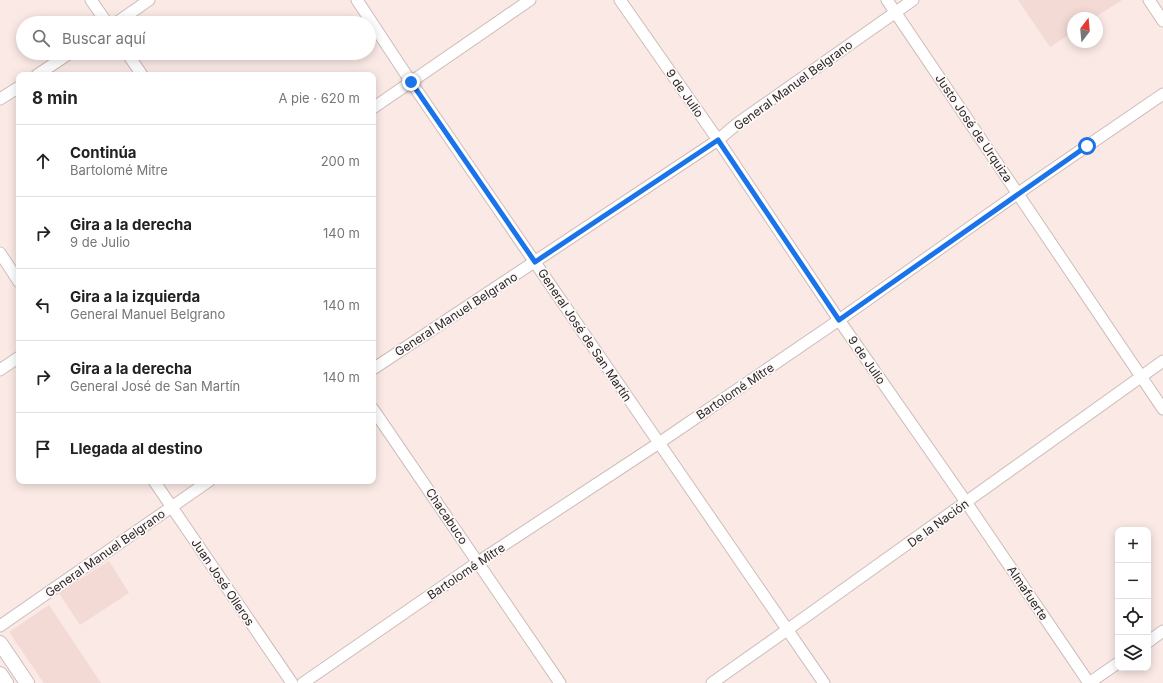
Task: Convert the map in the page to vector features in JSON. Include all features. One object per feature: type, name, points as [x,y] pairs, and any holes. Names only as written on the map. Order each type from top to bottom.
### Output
[{"type":"main road","points":[[0,643],[28,683]]},
{"type":"main road","points":[[0,674],[6,683]]},
{"type":"street","points":[[91,0],[102,16]]},
{"type":"street","points":[[126,16],[149,0]]},
{"type":"street","name":"General José de San Martín","points":[[357,0],[368,16]]},
{"type":"street","points":[[376,106],[530,0]]},
{"type":"street","name":"9 de Julio","points":[[620,0],[718,140],[839,320],[966,502]]},
{"type":"street","name":"Justo José de Urquiza","points":[[888,0],[1163,409]]},
{"type":"street","name":"General Manuel Belgrano","points":[[376,367],[718,140],[738,123],[913,0]]},
{"type":"street","points":[[1149,0],[1163,21]]},
{"type":"street","name":"General José de San Martín","points":[[376,29],[824,683]]},
{"type":"street","points":[[42,72],[60,60]]},
{"type":"street","points":[[132,60],[140,72]]},
{"type":"street","points":[[0,99],[16,89]]},
{"type":"street","name":"Bartolomé Mitre","points":[[303,683],[478,562],[659,443],[839,320],[1017,194],[1163,94]]},
{"type":"street","points":[[0,253],[16,277]]},
{"type":"street","points":[[0,370],[16,358]]},
{"type":"street","name":"De la Nación","points":[[712,683],[1163,361]]},
{"type":"street","name":"Chacabuco","points":[[376,413],[560,683]]},
{"type":"street","name":"Juan José Olleros","points":[[156,484],[292,683]]},
{"type":"street","name":"General Manuel Belgrano","points":[[0,626],[205,484]]},
{"type":"street","name":"Almafuerte","points":[[966,502],[1089,683]]},
{"type":"street","points":[[1151,640],[1163,631]]},
{"type":"street","points":[[1089,683],[1115,665]]},
{"type":"shaded area","points":[[1018,0],[1122,0],[1103,12],[1067,12],[1067,36],[1050,47]]},
{"type":"shaded area","points":[[109,561],[129,593],[80,625],[59,593]]},
{"type":"shaded area","points":[[49,605],[101,683],[44,683],[9,632]]},
{"type":"route","points":[[411,82],[535,262],[718,140],[839,320],[1087,146]]}]
